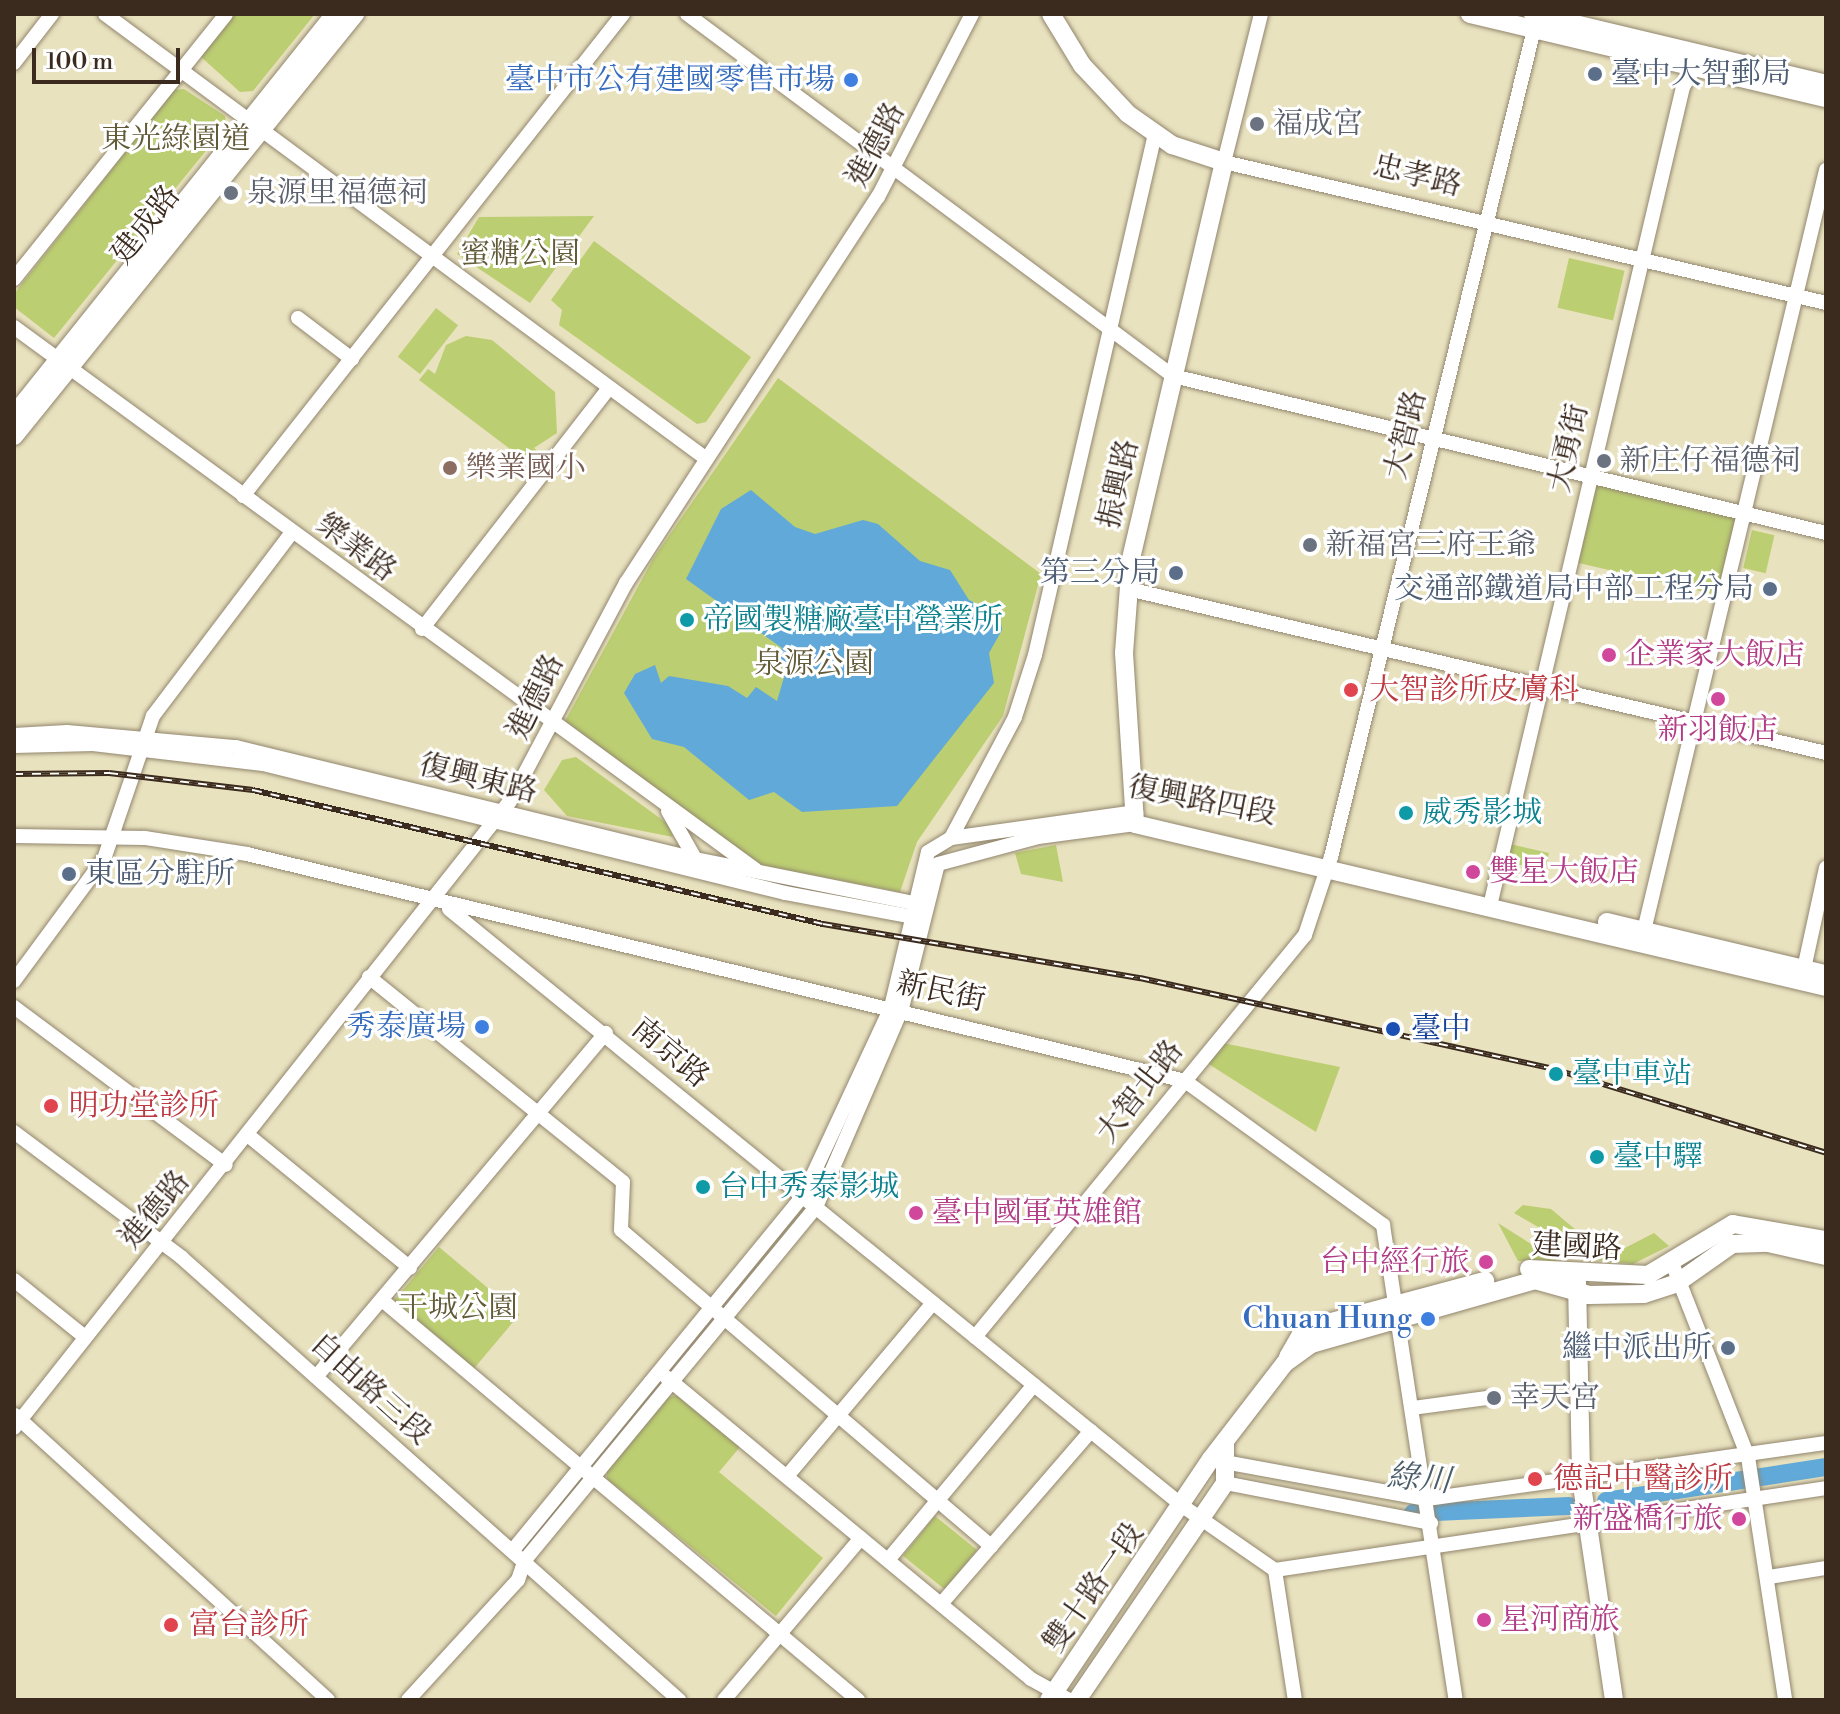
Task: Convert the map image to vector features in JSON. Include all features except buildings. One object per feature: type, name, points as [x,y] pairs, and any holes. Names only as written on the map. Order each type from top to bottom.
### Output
[{"type":"main road","name":"建成路","points":[[14,436],[62,365],[335,14]]},
{"type":"main road","name":"建成路","points":[[252,123],[355,14]]},
{"type":"main road","name":"忠孝路","points":[[1051,14],[1097,84],[1155,134],[1224,162]]},
{"type":"main road","points":[[1470,14],[1537,17],[1826,98]]},
{"type":"main road","points":[[1698,60],[1826,84]]},
{"type":"main road","name":"振興路","points":[[1136,818],[1124,653],[1128,589],[1173,376],[1224,162]]},
{"type":"main road","name":"建成路","points":[[14,415],[62,365]]},
{"type":"main road","name":"復興路四段","points":[[1136,818],[1802,975],[1826,987]]},
{"type":"main road","name":"復興路四段","points":[[1802,975],[1826,974]]},
{"type":"main road","name":"建國路","points":[[1578,1284],[1634,1278],[1672,1263],[1733,1224],[1826,1240]]},
{"type":"main road","name":"建國路","points":[[1184,1507],[1211,1459],[1305,1340],[1401,1311],[1535,1280],[1578,1284],[1628,1296],[1677,1283],[1732,1244],[1768,1243],[1826,1256]]},
{"type":"main road","points":[[1578,1284],[1581,1482],[1614,1700]]},
{"type":"main road","points":[[1202,1518],[1228,1474],[1225,1441]]},
{"type":"main road","name":"雙十路一段","points":[[1058,1697],[1184,1507]]},
{"type":"main road","name":"雙十路一段","points":[[1077,1700],[1202,1518]]},
{"type":"street","points":[[14,63],[52,14]]},
{"type":"street","points":[[105,14],[705,458]]},
{"type":"street","points":[[14,279],[226,14]]},
{"type":"street","points":[[243,496],[623,14]]},
{"type":"street","points":[[687,14],[1109,332],[1173,376],[1826,533]]},
{"type":"street","name":"進德路","points":[[16,1420],[226,1165],[496,816],[705,458],[893,168],[972,14]]},
{"type":"street","points":[[1224,162],[1261,14]]},
{"type":"street","name":"大智路","points":[[1330,862],[1537,17]]},
{"type":"street","name":"大勇街","points":[[1491,901],[1642,260],[1698,60]]},
{"type":"street","points":[[951,838],[1023,694],[1155,134]]},
{"type":"street","name":"忠孝路","points":[[1224,162],[1826,303]]},
{"type":"street","points":[[1642,937],[1826,170]]},
{"type":"street","points":[[298,318],[352,359]]},
{"type":"street","name":"樂業路","points":[[14,327],[668,810],[760,873]]},
{"type":"street","points":[[422,629],[609,388]]},
{"type":"street","points":[[14,981],[114,836],[141,742],[292,532]]},
{"type":"street","points":[[1128,589],[1826,753]]},
{"type":"street","name":"復興東路","points":[[14,735],[236,747],[703,873],[918,911]]},
{"type":"street","name":"復興東路","points":[[14,746],[141,742]]},
{"type":"street","name":"樂業路","points":[[668,810],[703,873]]},
{"type":"street","name":"復興東路","points":[[496,816],[918,911]]},
{"type":"street","name":"復興路四段","points":[[720,1313],[816,1207],[896,1008],[918,911],[924,856],[951,838],[1136,818]]},
{"type":"street","name":"復興路四段","points":[[918,911],[945,858],[1136,818]]},
{"type":"street","name":"南京路","points":[[14,836],[114,836],[247,854],[446,906],[606,1033],[1184,1507],[1275,1570]]},
{"type":"street","name":"大智北路","points":[[975,1337],[1302,939],[1330,862]]},
{"type":"street","points":[[1802,975],[1826,868]]},
{"type":"street","name":"新民街","points":[[446,906],[896,1008],[1185,1081],[1383,1225],[1401,1311]]},
{"type":"street","points":[[369,977],[623,1182],[621,1230],[991,1546]]},
{"type":"street","points":[[14,1007],[226,1165]]},
{"type":"street","name":"復興路四段","points":[[720,1313],[803,1196],[896,1008]]},
{"type":"street","points":[[316,1377],[606,1033]]},
{"type":"street","name":"自由路三段","points":[[14,1132],[159,1243],[316,1377],[679,1700]]},
{"type":"street","points":[[249,1136],[410,1268]]},
{"type":"street","points":[[1672,1263],[1677,1283],[1749,1462],[1769,1577],[1785,1700]]},
{"type":"street","points":[[14,1280],[85,1337]]},
{"type":"street","points":[[382,1300],[858,1700]]},
{"type":"street","points":[[788,1475],[933,1303]]},
{"type":"street","points":[[1401,1311],[1456,1700]]},
{"type":"street","points":[[588,1472],[660,1371],[720,1313]]},
{"type":"street","points":[[408,1700],[518,1580],[519,1555],[588,1472],[672,1382],[720,1313]]},
{"type":"street","points":[[660,1371],[1031,1679],[1058,1697]]},
{"type":"street","points":[[888,1560],[1034,1385]]},
{"type":"street","points":[[1413,1408],[1487,1398]]},
{"type":"street","points":[[16,1420],[328,1700]]},
{"type":"street","points":[[941,1604],[1091,1431]]},
{"type":"street","points":[[1228,1474],[1427,1499],[1749,1462],[1826,1443]]},
{"type":"street","points":[[1211,1459],[1228,1474],[1431,1523]]},
{"type":"street","points":[[1295,1700],[1275,1570],[1587,1520],[1826,1488]]},
{"type":"street","points":[[724,1700],[861,1538]]},
{"type":"street","points":[[1769,1577],[1826,1568]]},
{"type":"green space","points":[[233,14],[315,14],[253,91],[240,92],[200,56]]},
{"type":"green space","name":"東光綠園道","points":[[184,89],[225,116],[226,126],[54,338],[14,307],[14,294],[174,90]]},
{"type":"green space","name":"蜜糖公園","points":[[594,216],[530,303],[457,254],[479,217]]},
{"type":"green space","points":[[594,241],[751,357],[706,422],[697,424],[559,325],[562,310],[551,300]]},
{"type":"green space","points":[[1569,258],[1625,271],[1613,321],[1558,308]]},
{"type":"green space","points":[[436,308],[458,325],[420,374],[398,357]]},
{"type":"green space","points":[[466,336],[492,340],[555,392],[557,433],[534,448],[540,453],[531,465],[419,380],[428,369],[435,374],[446,345]]},
{"type":"green space","name":"泉源公園","points":[[778,378],[1041,574],[1003,716],[917,842],[900,892],[759,865],[565,721],[653,559]]},
{"type":"green space","points":[[1592,481],[1740,515],[1721,596],[1573,562]]},
{"type":"green space","points":[[1752,530],[1774,535],[1766,573],[1743,568]]},
{"type":"green space","points":[[576,757],[668,824],[673,837],[567,816],[544,790],[562,760]]},
{"type":"green space","points":[[1510,844],[1549,853],[1545,871],[1506,862]]},
{"type":"green space","points":[[1056,845],[1063,882],[1021,874],[1015,853]]},
{"type":"green space","points":[[1223,1043],[1340,1067],[1316,1132],[1207,1063]]},
{"type":"green space","points":[[1523,1205],[1551,1209],[1595,1246],[1617,1252],[1654,1233],[1669,1246],[1633,1264],[1595,1260],[1514,1213]]},
{"type":"green space","points":[[1498,1223],[1558,1261],[1518,1261]]},
{"type":"green space","name":"干城公園","points":[[439,1247],[519,1314],[474,1368],[394,1301]]},
{"type":"green space","points":[[679,1395],[740,1447],[719,1472],[823,1558],[776,1616],[607,1479],[607,1469],[668,1397]]},
{"type":"green space","points":[[935,1516],[977,1550],[945,1590],[903,1556]]},
{"type":"water","points":[[751,490],[795,527],[815,534],[863,520],[878,524],[920,561],[950,570],[969,600],[1000,615],[1002,630],[989,653],[994,683],[897,806],[802,812],[774,792],[749,800],[684,747],[652,739],[624,693],[635,674],[655,665],[661,683],[669,676],[728,686],[747,698],[756,687],[777,701],[787,667],[775,659],[782,648],[686,579],[721,509]]},
{"type":"waterway","name":"綠川","points":[[1606,1501],[1826,1467]]},
{"type":"waterway","name":"綠川","points":[[1413,1513],[1569,1506]]},
{"type":"railway","points":[[14,774],[109,773],[253,790],[823,924],[1140,978],[1557,1070],[1826,1153]]},
{"type":"place","name":"臺中大智郵局","points":[[1595,74]]},
{"type":"place","name":"臺中市公有建國零售市場","points":[[851,80]]},
{"type":"place","name":"福成宮","points":[[1257,124]]},
{"type":"place","name":"泉源里福德祠","points":[[231,193]]},
{"type":"place","name":"新庄仔福德祠","points":[[1604,461]]},
{"type":"place","name":"樂業國小","points":[[450,468]]},
{"type":"place","name":"新福宮三府王爺","points":[[1310,545]]},
{"type":"place","name":"第三分局","points":[[1176,573]]},
{"type":"place","name":"交通部鐵道局中部工程分局","points":[[1770,589]]},
{"type":"place","name":"帝國製糖廠臺中營業所","points":[[687,620]]},
{"type":"place","name":"企業家大飯店","points":[[1609,655]]},
{"type":"place","name":"大智診所皮膚科","points":[[1351,690]]},
{"type":"place","name":"新羽飯店","points":[[1718,699]]},
{"type":"place","name":"威秀影城","points":[[1406,813]]},
{"type":"place","name":"雙星大飯店","points":[[1473,872]]},
{"type":"place","name":"東區分駐所","points":[[69,874]]},
{"type":"place","name":"秀泰廣場","points":[[482,1027]]},
{"type":"place","name":"臺中","points":[[1393,1029]]},
{"type":"place","name":"臺中車站","points":[[1556,1074]]},
{"type":"place","name":"明功堂診所","points":[[51,1106]]},
{"type":"place","name":"臺中驛","points":[[1597,1157]]},
{"type":"place","name":"台中秀泰影城","points":[[703,1187]]},
{"type":"place","name":"臺中國軍英雄館","points":[[916,1213]]},
{"type":"place","name":"台中經行旅","points":[[1486,1262]]},
{"type":"place","name":"Chuan Hung","points":[[1428,1319]]},
{"type":"place","name":"繼中派出所","points":[[1728,1348]]},
{"type":"place","name":"幸天宮","points":[[1494,1398]]},
{"type":"place","name":"德記中醫診所","points":[[1535,1479]]},
{"type":"place","name":"新盛橋行旅","points":[[1739,1519]]},
{"type":"place","name":"星河商旅","points":[[1484,1620]]},
{"type":"place","name":"富台診所","points":[[171,1625]]}]
